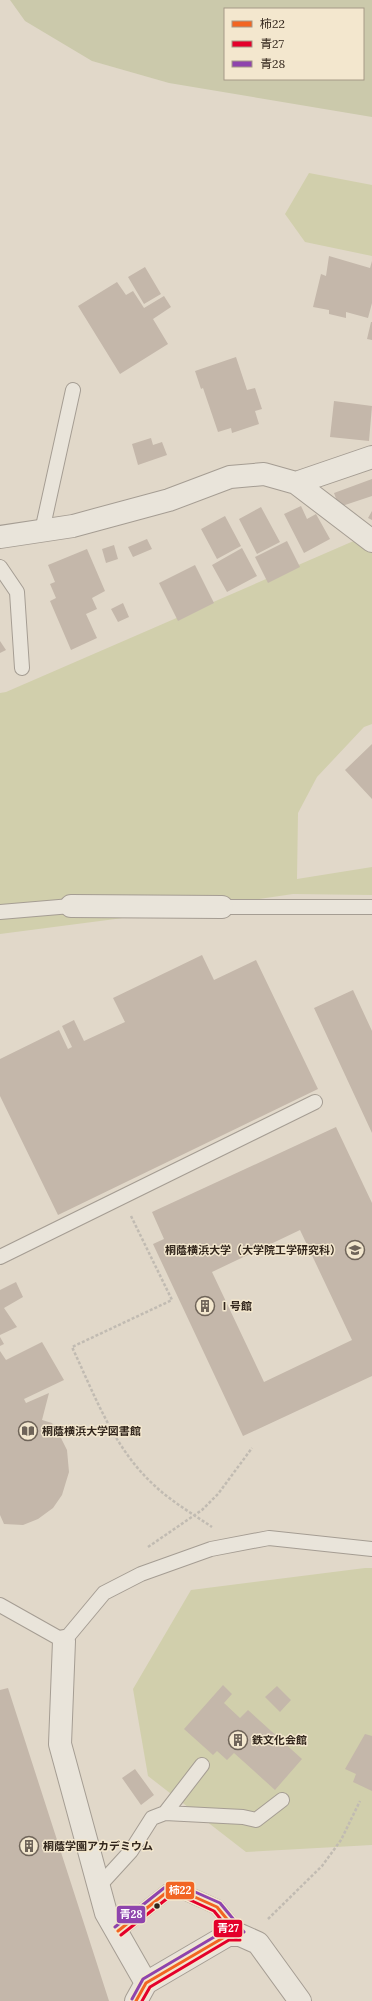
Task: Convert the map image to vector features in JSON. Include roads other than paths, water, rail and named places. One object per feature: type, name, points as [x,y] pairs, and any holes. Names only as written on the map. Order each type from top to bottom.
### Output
[{"type":"street","points":[[296,483],[372,457]]},
{"type":"street","points":[[2,532],[42,531],[73,526],[169,500],[230,477],[264,474],[296,483],[372,541]]},
{"type":"street","points":[[71,906],[222,907]]},
{"type":"street","points":[[64,1641],[60,1744],[106,1913],[118,1931],[141,1992],[228,1935],[245,1936],[258,1943],[300,2001]]},
{"type":"lane","points":[[42,531],[73,390]]},
{"type":"lane","points":[[0,567],[17,592],[22,668]]},
{"type":"lane","points":[[0,912],[71,906]]},
{"type":"lane","points":[[222,907],[372,907]]},
{"type":"lane","points":[[0,1257],[315,1102]]},
{"type":"lane","points":[[0,1605],[64,1641],[104,1593],[148,1571],[211,1549],[269,1538],[372,1550]]},
{"type":"lane","points":[[165,1813],[202,1765]]},
{"type":"lane","points":[[99,1886],[132,1851],[152,1818],[165,1813],[256,1820],[282,1800]]},
{"type":"lane","points":[[118,1931],[167,1892],[177,1889],[218,1907],[245,1936]]},
{"type":"place","name":"桐蔭横浜大学（大学院工学研究科）","points":[[355,1250]]},
{"type":"place","name":"Ⅰ号館","points":[[205,1306]]},
{"type":"place","name":"桐蔭横浜大学図書館","points":[[28,1431]]},
{"type":"place","name":"鉄文化会館","points":[[238,1740]]},
{"type":"place","name":"桐蔭学園アカデミウム","points":[[29,1846]]}]
